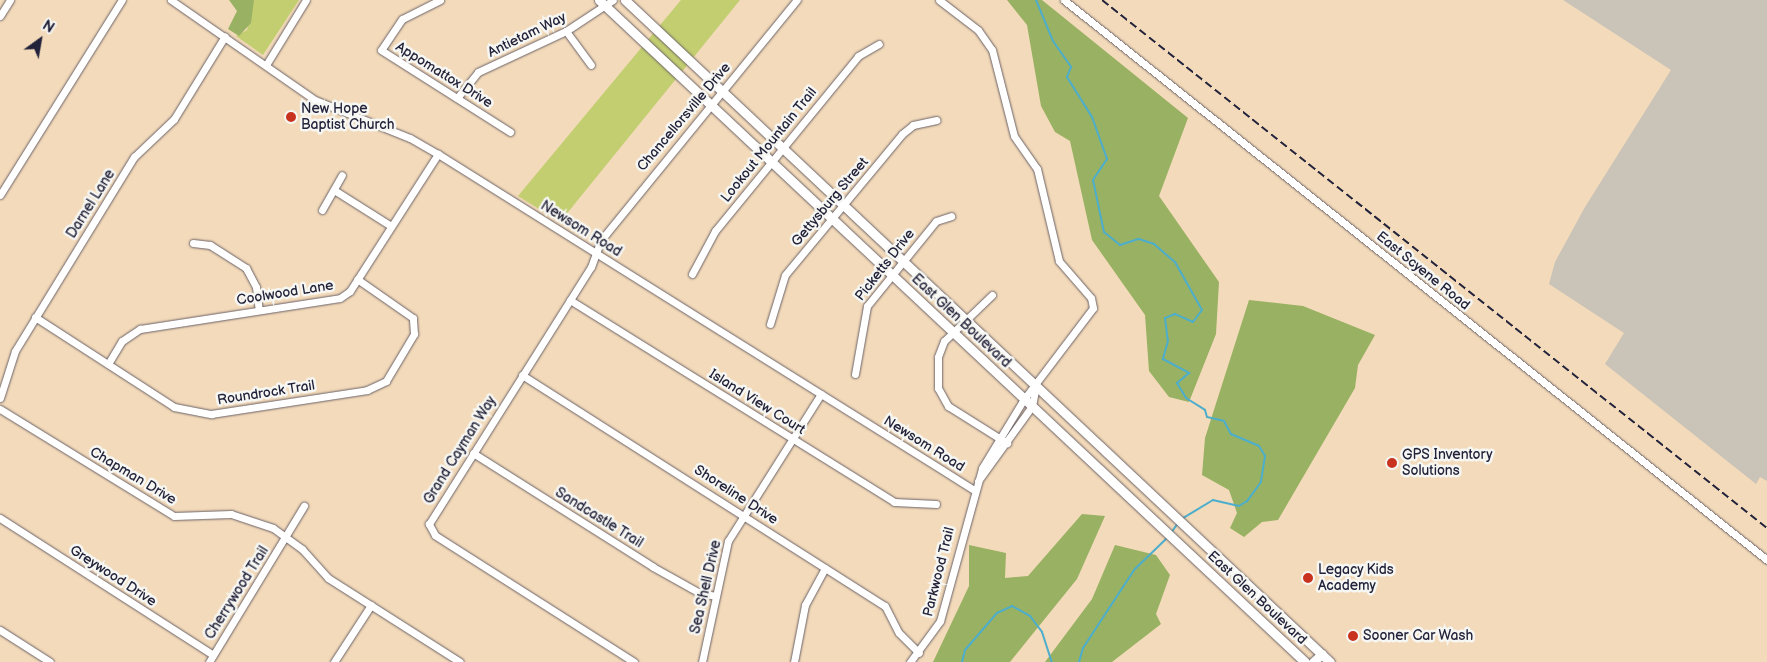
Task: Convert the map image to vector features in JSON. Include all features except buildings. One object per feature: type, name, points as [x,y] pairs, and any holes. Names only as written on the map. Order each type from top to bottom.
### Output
[{"type":"main road","name":"East Glen Boulevard","points":[[625,0],[1330,662]]},
{"type":"main road","name":"East Glen Boulevard","points":[[601,2],[1305,662]]},
{"type":"main road","points":[[1313,662],[1322,654]]},
{"type":"street","points":[[0,16],[10,0]]},
{"type":"street","points":[[0,195],[122,0]]},
{"type":"street","name":"Newsom Road","points":[[172,0],[315,100],[410,138],[438,154],[974,490]]},
{"type":"street","points":[[266,65],[306,0]]},
{"type":"street","name":"Appomattox Drive","points":[[440,0],[402,19],[381,50],[510,132]]},
{"type":"street","name":"Antietam Way","points":[[457,98],[478,72],[566,31],[601,2],[613,0]]},
{"type":"street","name":"Chancellorsville Drive","points":[[595,253],[610,227],[797,0]]},
{"type":"street","points":[[939,0],[978,30],[992,50],[1014,136],[1037,169],[1059,261],[1091,298],[1092,316],[1036,386]]},
{"type":"street","name":"East Scyene Road","points":[[1064,0],[1767,560]]},
{"type":"street","points":[[566,31],[591,65]]},
{"type":"street","name":"Darnel Lane","points":[[0,398],[15,351],[134,157],[174,119],[225,36]]},
{"type":"street","name":"Lookout Mountain Trail","points":[[692,274],[702,248],[783,148],[858,56],[879,44]]},
{"type":"street","name":"Gettysburg Street","points":[[770,324],[780,283],[832,219],[902,134],[913,126],[936,120]]},
{"type":"street","name":"Coolwood Lane","points":[[108,364],[122,340],[140,328],[340,298],[358,279],[438,154]]},
{"type":"street","points":[[322,210],[342,176]]},
{"type":"street","points":[[334,190],[392,226]]},
{"type":"street","name":"Picketts Drive","points":[[855,374],[863,313],[936,220],[951,216]]},
{"type":"street","points":[[193,243],[210,245],[246,268],[256,287],[259,310]]},
{"type":"street","name":"Grand Cayman Way","points":[[595,253],[570,300],[431,519],[432,532],[634,662]]},
{"type":"street","name":"Roundrock Trail","points":[[35,317],[174,407],[201,414],[376,387],[386,381],[416,328],[410,313],[358,279]]},
{"type":"street","points":[[992,295],[968,322],[952,332],[939,352],[939,395],[948,406],[1007,444]]},
{"type":"street","name":"Island View Court","points":[[570,300],[894,502],[936,504]]},
{"type":"street","name":"Shoreline Drive","points":[[522,375],[744,515],[888,610],[899,633],[919,653]]},
{"type":"street","name":"Parkwood Trail","points":[[910,662],[919,653],[940,621],[974,490],[978,481],[1024,399],[1036,386]]},
{"type":"street","name":"Parkwood Trail","points":[[978,481],[1007,444],[1032,406],[1036,386]]},
{"type":"street","name":"Sea Shell Drive","points":[[702,662],[725,548],[821,394]]},
{"type":"street","name":"Chapman Drive","points":[[0,409],[174,516],[251,518],[286,538],[328,578],[460,662]]},
{"type":"street","name":"Sandcastle Trail","points":[[473,454],[653,567],[698,592],[715,596]]},
{"type":"street","name":"Cherrywood Trail","points":[[209,662],[304,506]]},
{"type":"street","name":"Greywood Drive","points":[[0,518],[213,655]]},
{"type":"street","points":[[794,662],[805,605],[825,568]]},
{"type":"street","points":[[334,662],[371,605]]},
{"type":"street","points":[[0,630],[50,662]]},
{"type":"shaded area","points":[[1563,0],[1767,0],[1767,481],[1760,477],[1756,484],[1605,364],[1624,333],[1549,284],[1555,262],[1585,207],[1671,70]]},
{"type":"green space","points":[[229,0],[254,0],[251,23],[239,36],[228,29],[237,11]]},
{"type":"green space","points":[[254,0],[299,0],[263,55],[236,36],[247,30]]},
{"type":"green space","points":[[681,0],[740,0],[560,222],[518,196]]},
{"type":"green space","points":[[1007,0],[1042,0],[1188,118],[1159,196],[1219,282],[1216,334],[1189,402],[1169,397],[1149,371],[1145,315],[1092,240],[1070,141],[1055,132],[1041,106],[1027,25]]},
{"type":"green space","points":[[1249,300],[1303,306],[1375,335],[1358,365],[1355,388],[1278,520],[1262,522],[1244,537],[1230,528],[1237,513],[1229,490],[1202,475],[1205,438]]},
{"type":"green space","points":[[1082,514],[1105,516],[1077,579],[1010,662],[933,662],[969,586],[969,545],[1006,553],[1005,578],[1028,576]]},
{"type":"green space","points":[[1115,545],[1156,555],[1170,575],[1156,614],[1161,624],[1112,662],[1045,662],[1092,599]]},
{"type":"waterway","points":[[1036,0],[1053,41],[1071,67],[1067,77],[1092,117],[1107,159],[1093,180],[1104,232],[1120,245],[1139,239],[1154,244],[1175,262],[1202,310],[1193,322],[1175,314],[1165,318],[1168,341],[1163,359],[1189,373],[1177,383],[1186,398],[1205,410],[1207,417],[1224,421],[1231,434],[1259,446],[1265,456],[1261,482],[1247,501],[1239,506],[1213,500],[1181,519]]},
{"type":"waterway","points":[[1171,533],[1178,523]]},
{"type":"waterway","points":[[1079,662],[1083,648],[1134,570],[1168,537]]},
{"type":"waterway","points":[[962,662],[965,650],[997,613],[1012,606],[1030,616],[1042,632],[1052,662]]},
{"type":"railway","points":[[1102,0],[1767,528]]},
{"type":"place","name":"New Hope Baptist Church","points":[[291,117]]},
{"type":"place","name":"GPS Inventory Solutions","points":[[1392,463]]},
{"type":"place","name":"Legacy Kids Academy","points":[[1308,578]]},
{"type":"place","name":"Sooner Car Wash","points":[[1353,636]]}]
